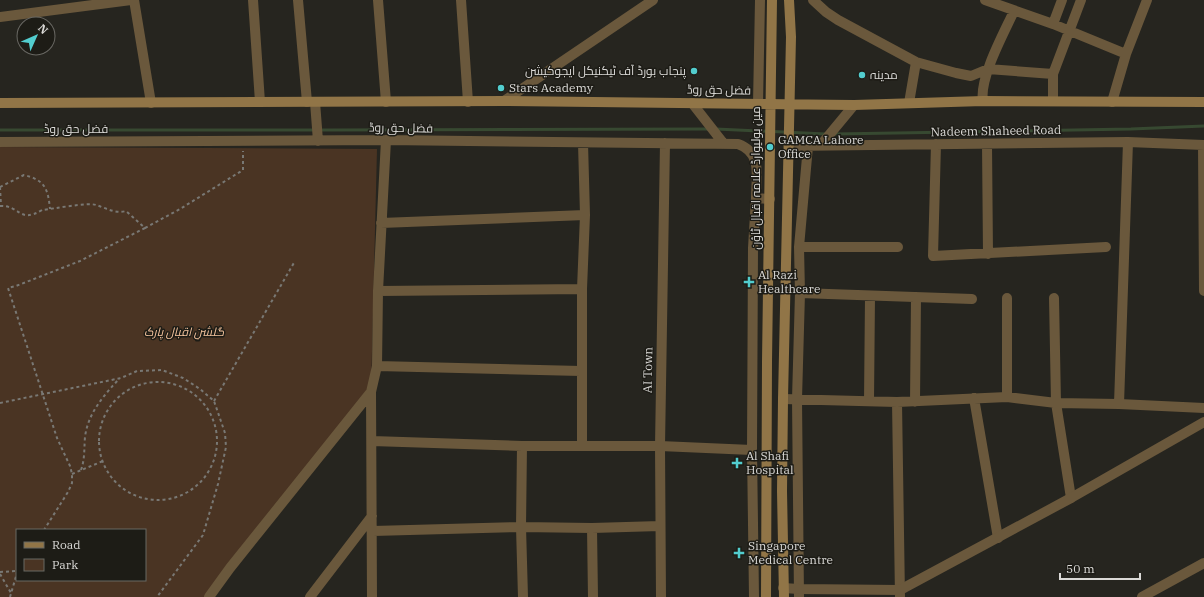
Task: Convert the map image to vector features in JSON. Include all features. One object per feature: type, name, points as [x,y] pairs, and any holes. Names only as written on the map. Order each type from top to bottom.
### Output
[{"type":"main road","name":"مین بولیوارڈ علامہ اقبال ٹاؤن","points":[[766,597],[766,362],[770,199],[772,0]]},
{"type":"main road","points":[[784,592],[782,491],[790,104],[790,0]]},
{"type":"main road","name":"فضل حق روڈ","points":[[0,103],[504,101],[692,102],[758,104],[770,108],[790,104]]},
{"type":"main road","points":[[790,104],[854,105],[982,101],[1204,102]]},
{"type":"street","points":[[0,16],[133,0],[151,103]]},
{"type":"street","points":[[254,0],[260,102]]},
{"type":"street","points":[[298,0],[311,102],[317,120],[318,138]]},
{"type":"street","points":[[378,0],[386,102]]},
{"type":"street","points":[[461,0],[468,102]]},
{"type":"street","points":[[758,104],[760,0]]},
{"type":"street","points":[[813,0],[826,12],[838,20],[916,62],[956,74],[972,76],[988,69],[1052,74]]},
{"type":"street","points":[[985,0],[1053,24],[1126,54]]},
{"type":"street","points":[[1053,24],[1062,0]]},
{"type":"street","points":[[1053,102],[1052,74],[1081,0]]},
{"type":"street","points":[[1112,102],[1126,54],[1147,0]]},
{"type":"street","points":[[504,101],[648,1]]},
{"type":"street","points":[[982,101],[981,94],[988,69],[1014,11]]},
{"type":"street","points":[[909,103],[916,62]]},
{"type":"street","points":[[692,102],[724,144]]},
{"type":"street","points":[[822,143],[854,105]]},
{"type":"street","name":"فضل حق روڈ","points":[[0,142],[244,141],[318,138],[583,144],[738,144],[743,146],[749,150],[756,161],[757,167],[753,248],[752,450],[754,597]]},
{"type":"street","points":[[372,597],[373,531],[371,392],[377,366],[378,291],[386,140]]},
{"type":"street","points":[[1119,404],[1128,142]]},
{"type":"street","name":"Nadeem Shaheed Road","points":[[789,143],[808,146],[822,143],[987,144],[1128,142],[1203,146]]},
{"type":"street","name":"AI Town","points":[[661,597],[660,446],[665,143]]},
{"type":"street","points":[[582,445],[582,289],[585,215],[583,144]]},
{"type":"street","points":[[936,144],[933,256],[1106,247]]},
{"type":"street","points":[[987,144],[988,254]]},
{"type":"street","points":[[799,593],[797,399],[800,293],[799,247],[808,146]]},
{"type":"street","points":[[1203,146],[1204,292]]},
{"type":"street","points":[[756,198],[770,199]]},
{"type":"street","points":[[381,223],[585,215]]},
{"type":"street","points":[[799,247],[898,247]]},
{"type":"street","points":[[378,291],[582,289]]},
{"type":"street","points":[[800,293],[972,299]]},
{"type":"street","points":[[869,401],[870,296]]},
{"type":"street","points":[[915,402],[916,297]]},
{"type":"street","points":[[1007,298],[1007,397]]},
{"type":"street","points":[[1054,298],[1056,403],[1071,498]]},
{"type":"street","points":[[377,366],[581,371]]},
{"type":"street","points":[[209,597],[235,562],[371,392]]},
{"type":"street","points":[[783,399],[915,402],[1007,397],[1056,403],[1204,408]]},
{"type":"street","points":[[974,398],[998,538]]},
{"type":"street","points":[[897,402],[900,594]]},
{"type":"street","points":[[784,592],[900,594],[1204,422]]},
{"type":"street","points":[[372,441],[522,446],[660,446],[752,450]]},
{"type":"street","points":[[522,446],[521,527],[523,597]]},
{"type":"street","points":[[310,597],[372,516]]},
{"type":"street","points":[[373,531],[521,527],[592,528],[660,526]]},
{"type":"street","points":[[592,528],[593,597]]},
{"type":"street","points":[[1142,597],[1204,565]]},
{"type":"path","points":[[45,529],[68,492],[72,483],[72,474],[70,466],[57,438],[8,288],[80,261],[180,209],[243,170],[244,141]]},
{"type":"path","points":[[50,209],[49,197],[46,188],[40,180],[24,175],[0,187],[1,206],[17,210],[28,216],[36,214],[42,210],[94,204],[110,211],[126,211],[145,228]]},
{"type":"path","points":[[214,401],[295,261]]},
{"type":"path","points":[[0,403],[121,378],[137,371],[162,370],[183,378],[200,389],[214,401],[225,433],[226,447],[216,491],[203,535],[157,597]]},
{"type":"path","points":[[81,470],[84,461],[86,436],[92,414],[100,402],[121,378]]},
{"type":"path","points":[[157,382],[173,384],[188,390],[200,400],[210,413],[215,428],[217,444],[214,460],[206,474],[196,486],[182,495],[167,499],[151,500],[135,495],[121,487],[110,476],[102,462],[99,446],[100,430],[105,414],[114,401],[126,391],[141,384],[157,382]]},
{"type":"path","points":[[72,474],[102,462]]},
{"type":"path","points":[[11,593],[0,573],[16,572]]},
{"type":"path","points":[[10,597],[16,576]]},
{"type":"green space","name":"گلشنِ اقبال پارک","points":[[0,147],[377,149],[371,392],[210,597],[0,597]]},
{"type":"waterway","points":[[834,134],[1131,129],[1204,126]]},
{"type":"waterway","points":[[0,130],[708,129]]},
{"type":"waterway","points":[[716,129],[826,134]]},
{"type":"place","name":"پنجاب بورڈ آف ٹیکنیکل ایجوکیشن","points":[[694,71]]},
{"type":"place","name":"مدینہ","points":[[862,75]]},
{"type":"place","name":"Stars Academy","points":[[501,88]]},
{"type":"place","name":"GAMCA Lahore Office","points":[[770,147]]},
{"type":"place","name":"Al Razi Healthcare","points":[[749,282]]},
{"type":"place","name":"Al Shafi Hospital","points":[[737,463]]},
{"type":"place","name":"Singapore Medical Centre","points":[[739,553]]}]
